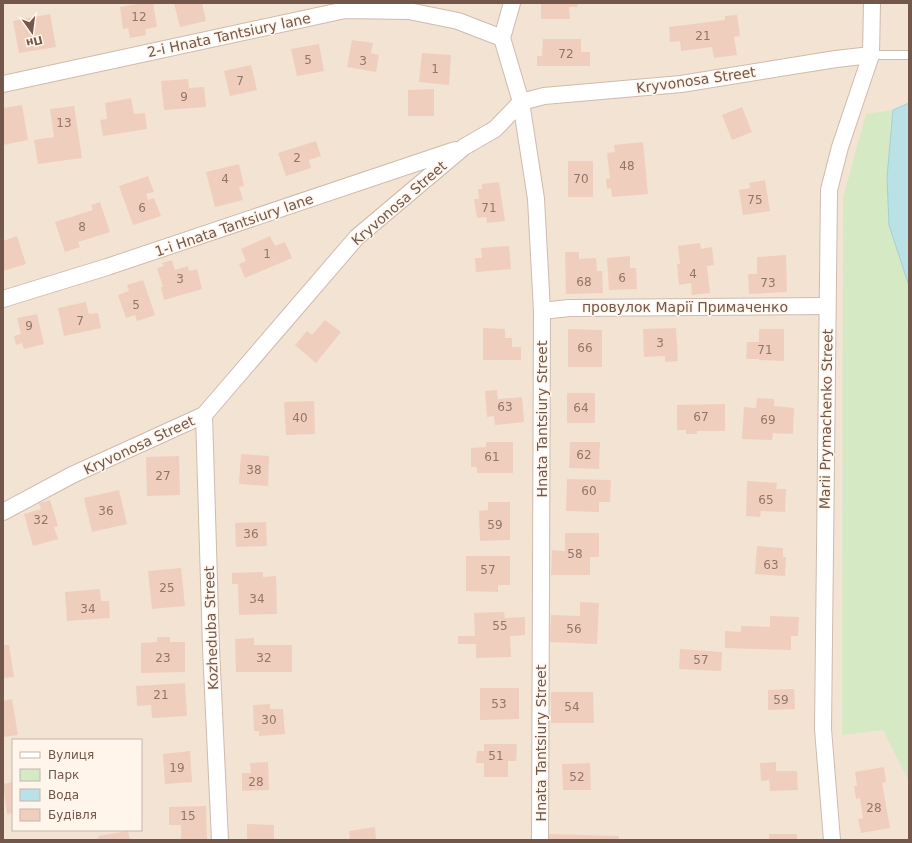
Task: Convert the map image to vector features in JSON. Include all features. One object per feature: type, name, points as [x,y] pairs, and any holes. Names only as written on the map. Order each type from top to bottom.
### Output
[{"type":"street","points":[[502,38],[512,3]]},
{"type":"street","name":"Marii Prymachenko Street","points":[[832,840],[823,729],[829,190],[840,147],[871,55],[872,3]]},
{"type":"street","name":"2-i Hnata Tantsiury lane","points":[[3,84],[345,10],[409,11],[458,20],[502,38]]},
{"type":"street","name":"Hnata Tantsiury Street","points":[[502,38],[521,102],[536,199],[542,311],[540,840]]},
{"type":"street","name":"Kryvonosa Street","points":[[3,512],[72,476],[204,415],[357,237],[464,147],[495,129],[521,102],[544,96],[681,84],[836,58],[871,55]]},
{"type":"street","name":"1-i Hnata Tantsiury lane","points":[[3,299],[107,267],[464,147]]},
{"type":"street","name":"провулок Марії Примаченко","points":[[542,311],[569,308],[828,306]]},
{"type":"street","name":"Kozheduba Street","points":[[204,415],[211,648],[220,840]]},
{"type":"lane","points":[[871,55],[909,55]]},
{"type":"shaded area","points":[[3,3],[909,3],[909,840],[3,840]]},
{"type":"green space","points":[[893,110],[887,177],[889,225],[909,286],[909,317],[907,324],[909,332],[909,781],[883,730],[842,735],[843,198],[866,114]]},
{"type":"water","points":[[909,103],[909,286],[889,225],[887,177],[893,110]]},
{"type":"building","points":[[142,3],[153,3],[157,27],[145,29],[146,35],[130,38],[128,28],[123,29],[120,7]]},
{"type":"building","points":[[174,3],[202,3],[206,21],[180,27]]},
{"type":"building","points":[[541,3],[578,3],[577,7],[569,7],[570,19],[541,19]]},
{"type":"building","points":[[50,14],[56,47],[19,53],[13,21]]},
{"type":"building","points":[[737,15],[740,36],[734,37],[737,55],[714,58],[712,47],[681,51],[680,41],[670,42],[669,27],[725,20],[725,16]]},
{"type":"building","points":[[543,39],[581,39],[581,52],[590,52],[590,66],[537,66],[537,56],[542,56]]},
{"type":"building","points":[[352,40],[373,43],[371,53],[379,55],[376,72],[347,67]]},
{"type":"building","points":[[319,44],[324,71],[297,76],[291,49]]},
{"type":"building","points":[[422,53],[451,55],[449,85],[419,82]]},
{"type":"building","points":[[251,65],[257,90],[230,96],[224,71]]},
{"type":"building","points":[[188,79],[189,88],[204,87],[206,107],[164,110],[161,81]]},
{"type":"building","points":[[434,89],[434,116],[408,116],[408,90]]},
{"type":"building","points":[[131,98],[134,114],[145,113],[147,129],[103,136],[100,120],[107,119],[105,103]]},
{"type":"building","points":[[22,105],[28,140],[3,145],[3,108]]},
{"type":"building","points":[[74,106],[82,158],[38,164],[34,140],[54,137],[50,109]]},
{"type":"building","points":[[742,107],[752,132],[732,140],[722,115]]},
{"type":"building","points":[[316,141],[321,156],[309,160],[311,168],[286,176],[278,153]]},
{"type":"building","points":[[643,142],[648,194],[612,197],[611,188],[607,189],[606,179],[610,178],[607,153],[615,152],[614,145]]},
{"type":"building","points":[[568,161],[593,161],[593,197],[568,197]]},
{"type":"building","points":[[239,164],[244,186],[239,187],[243,200],[215,207],[206,172]]},
{"type":"building","points":[[148,176],[154,192],[146,194],[148,200],[154,198],[161,216],[133,225],[119,186]]},
{"type":"building","points":[[765,180],[770,211],[743,215],[739,190],[750,188],[749,183]]},
{"type":"building","points":[[499,182],[505,221],[487,223],[486,217],[477,218],[474,199],[479,199],[478,189],[482,189],[482,184]]},
{"type":"building","points":[[100,202],[110,232],[78,242],[80,247],[65,252],[55,222],[93,210],[91,205]]},
{"type":"building","points":[[17,236],[26,264],[3,271],[3,241]]},
{"type":"building","points":[[270,236],[275,246],[285,242],[292,258],[245,278],[239,264],[246,261],[241,249]]},
{"type":"building","points":[[700,243],[701,249],[712,247],[714,265],[707,266],[710,293],[692,295],[691,283],[679,285],[677,264],[680,264],[678,246]]},
{"type":"building","points":[[509,246],[511,269],[476,272],[475,258],[482,258],[481,248]]},
{"type":"building","points":[[565,252],[579,252],[579,259],[596,258],[597,271],[602,271],[603,293],[566,294]]},
{"type":"building","points":[[786,255],[787,292],[749,294],[748,274],[757,274],[757,257]]},
{"type":"building","points":[[630,256],[630,268],[636,268],[637,289],[609,290],[607,258]]},
{"type":"building","points":[[172,260],[175,270],[188,266],[189,271],[197,269],[202,289],[164,300],[161,287],[163,287],[157,268],[164,266],[162,263]]},
{"type":"building","points":[[143,280],[155,315],[137,321],[135,315],[126,318],[118,295],[129,291],[127,285]]},
{"type":"building","points":[[86,302],[89,314],[98,313],[101,328],[64,336],[58,308]]},
{"type":"building","points":[[37,314],[44,344],[24,349],[22,343],[16,345],[14,336],[21,334],[17,318]]},
{"type":"building","points":[[325,320],[341,332],[316,363],[295,345],[307,331],[312,335]]},
{"type":"building","points":[[483,328],[505,329],[505,338],[512,338],[512,347],[521,347],[521,360],[483,360]]},
{"type":"building","points":[[676,328],[678,361],[665,362],[665,356],[644,357],[643,329]]},
{"type":"building","points":[[568,329],[602,330],[602,367],[568,367]]},
{"type":"building","points":[[759,329],[784,329],[784,361],[746,359],[747,342],[759,342]]},
{"type":"building","points":[[497,390],[498,399],[522,397],[524,422],[495,425],[494,416],[487,417],[485,391]]},
{"type":"building","points":[[567,393],[595,393],[595,423],[567,423]]},
{"type":"building","points":[[757,398],[774,399],[774,406],[794,408],[793,434],[773,433],[772,440],[742,439],[744,407],[756,408]]},
{"type":"building","points":[[314,401],[315,434],[286,435],[284,402]]},
{"type":"building","points":[[725,404],[725,431],[697,431],[697,434],[686,434],[686,430],[677,430],[677,405]]},
{"type":"building","points":[[486,442],[513,442],[513,473],[477,473],[477,467],[471,467],[471,448],[486,447]]},
{"type":"building","points":[[570,442],[600,442],[599,469],[569,468]]},
{"type":"building","points":[[241,454],[269,456],[268,486],[239,484]]},
{"type":"building","points":[[179,456],[180,495],[147,496],[146,457]]},
{"type":"building","points":[[567,479],[611,480],[610,502],[599,502],[599,512],[566,511]]},
{"type":"building","points":[[747,481],[777,483],[776,489],[786,489],[785,512],[761,511],[760,517],[746,516]]},
{"type":"building","points":[[119,490],[127,524],[92,532],[84,498]]},
{"type":"building","points":[[50,500],[58,526],[54,527],[58,539],[33,546],[24,514],[41,509],[39,503]]},
{"type":"building","points":[[488,502],[510,502],[510,540],[480,541],[479,511],[488,510]]},
{"type":"building","points":[[266,522],[267,546],[236,547],[235,523]]},
{"type":"building","points":[[565,533],[599,533],[599,557],[590,557],[590,575],[551,575],[552,550],[565,551]]},
{"type":"building","points":[[757,546],[783,548],[783,557],[786,557],[785,576],[755,574]]},
{"type":"building","points":[[466,556],[510,556],[510,585],[498,585],[498,592],[466,591]]},
{"type":"building","points":[[181,568],[185,606],[152,609],[148,571]]},
{"type":"building","points":[[263,572],[263,577],[276,576],[277,614],[239,615],[238,584],[232,584],[232,573]]},
{"type":"building","points":[[100,589],[101,601],[109,601],[110,618],[67,621],[65,592]]},
{"type":"building","points":[[580,602],[599,603],[597,644],[550,642],[551,615],[580,616]]},
{"type":"building","points":[[504,612],[505,618],[525,617],[525,635],[510,636],[511,657],[476,658],[476,644],[458,644],[458,636],[475,636],[474,613]]},
{"type":"building","points":[[770,616],[799,617],[798,636],[791,636],[791,650],[725,648],[725,631],[741,632],[741,626],[770,627]]},
{"type":"building","points":[[157,637],[170,637],[170,642],[185,642],[185,672],[141,673],[141,643],[157,642]]},
{"type":"building","points":[[254,638],[254,645],[292,645],[292,672],[236,672],[235,639]]},
{"type":"building","points":[[3,645],[9,645],[14,677],[3,678]]},
{"type":"building","points":[[680,649],[722,652],[721,671],[679,669]]},
{"type":"building","points":[[185,683],[187,716],[152,718],[151,705],[137,706],[136,686]]},
{"type":"building","points":[[480,688],[519,688],[519,719],[480,720]]},
{"type":"building","points":[[794,689],[795,709],[768,710],[768,690]]},
{"type":"building","points":[[551,692],[593,692],[594,723],[551,723]]},
{"type":"building","points":[[12,699],[18,735],[3,737],[3,701]]},
{"type":"building","points":[[270,704],[270,709],[283,709],[285,734],[259,736],[259,731],[254,731],[253,705]]},
{"type":"building","points":[[484,744],[517,744],[516,761],[508,761],[508,777],[484,777],[484,763],[476,763],[477,751],[484,751]]},
{"type":"building","points":[[190,751],[192,782],[165,784],[163,754]]},
{"type":"building","points":[[268,762],[269,790],[242,791],[242,773],[251,773],[250,763]]},
{"type":"building","points":[[776,762],[776,771],[797,771],[798,790],[770,791],[769,780],[761,781],[760,763]]},
{"type":"building","points":[[590,763],[591,790],[563,790],[562,764]]},
{"type":"building","points":[[884,767],[886,782],[882,783],[890,828],[861,833],[858,819],[863,818],[860,798],[856,799],[854,786],[857,786],[855,772]]},
{"type":"building","points":[[12,782],[12,813],[7,814],[3,784]]},
{"type":"building","points":[[206,806],[207,839],[181,840],[181,825],[169,825],[169,807]]},
{"type":"building","points":[[247,824],[274,825],[274,840],[247,840]]},
{"type":"building","points":[[375,827],[376,840],[350,840],[349,831]]},
{"type":"building","points":[[128,831],[130,840],[99,840],[98,836]]},
{"type":"building","points":[[549,834],[619,836],[619,840],[549,840]]},
{"type":"building","points":[[769,834],[797,834],[797,840],[769,840]]}]
